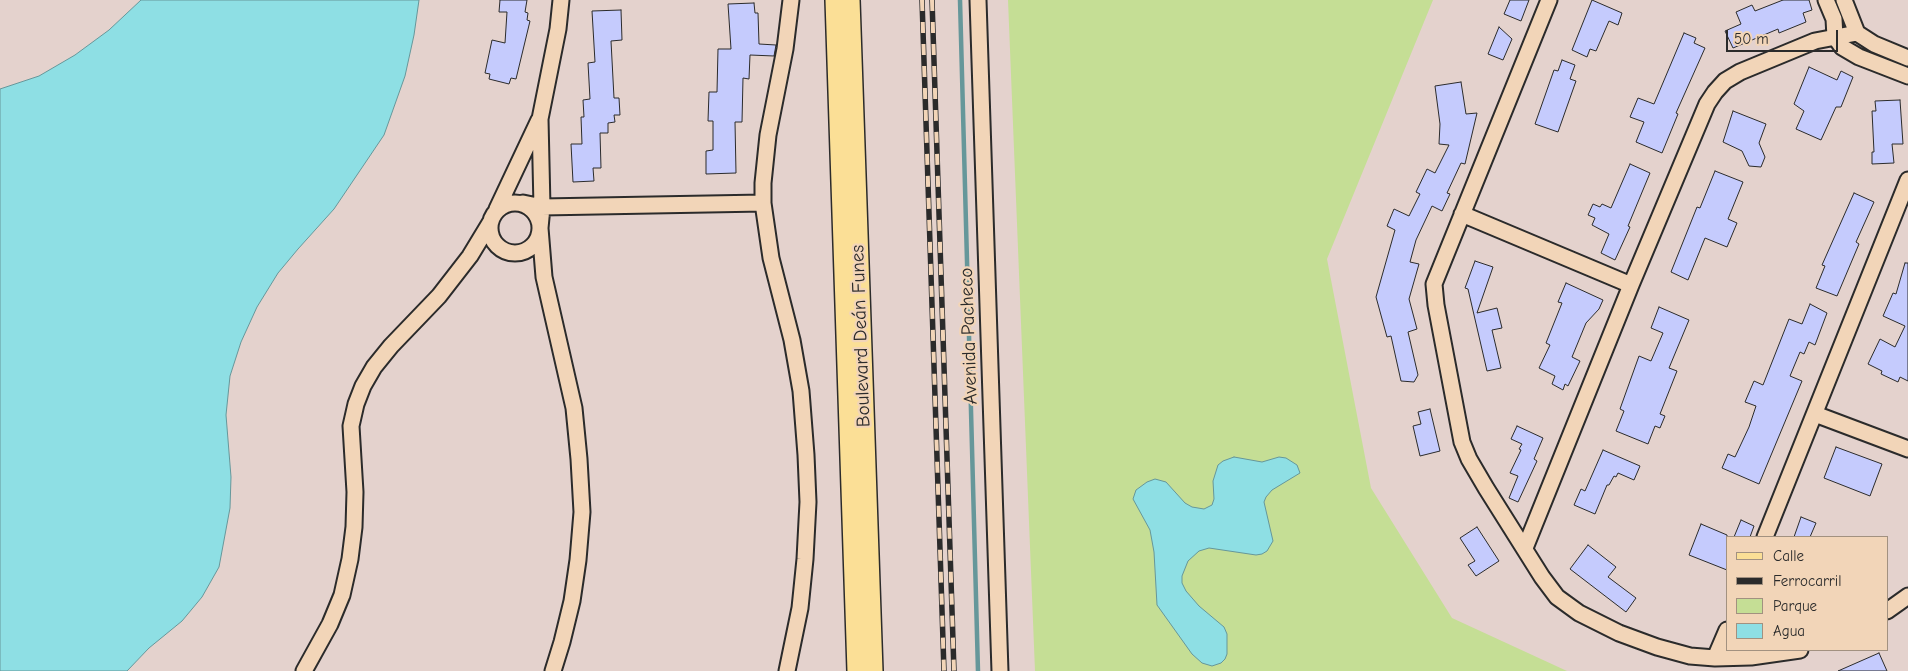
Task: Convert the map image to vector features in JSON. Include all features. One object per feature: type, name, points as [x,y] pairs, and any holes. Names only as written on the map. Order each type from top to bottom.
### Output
[{"type":"main road","name":"Boulevard Deán Funes","points":[[836,0],[857,671]]},
{"type":"main road","name":"Boulevard Deán Funes","points":[[850,0],[873,671]]},
{"type":"street","points":[[470,256],[485,252],[510,252],[530,248],[539,236],[542,207],[540,119],[558,29],[561,0]]},
{"type":"street","points":[[788,671],[800,608],[805,558],[808,502],[806,455],[801,391],[794,349],[770,258],[763,203],[764,166],[791,0]]},
{"type":"street","name":"Avenida Pacheco","points":[[978,0],[1000,671]]},
{"type":"street","points":[[1549,0],[1434,284],[1436,305],[1462,442],[1469,459],[1542,577],[1557,597],[1579,613],[1619,633],[1690,656],[1715,658],[1792,651]]},
{"type":"street","points":[[1826,0],[1834,19],[1835,38],[1842,47],[1860,57],[1908,76]]},
{"type":"street","points":[[1844,0],[1857,33],[1874,44],[1908,58]]},
{"type":"street","points":[[1525,548],[1707,104],[1725,81],[1740,72],[1815,41],[1857,33]]},
{"type":"street","points":[[304,671],[330,624],[342,595],[350,559],[354,527],[355,492],[351,426],[356,404],[363,386],[374,367],[391,346],[428,309],[470,256],[490,223],[540,119]]},
{"type":"street","points":[[1765,536],[1908,180]]},
{"type":"street","points":[[497,209],[509,203],[523,203],[542,207],[763,203]]},
{"type":"street","points":[[523,203],[536,213],[540,228],[544,278],[574,408],[579,459],[582,512],[578,560],[572,601],[553,671]]},
{"type":"street","points":[[1462,214],[1632,285]]},
{"type":"street","points":[[490,223],[492,239],[497,246],[526,258],[544,278]]},
{"type":"street","points":[[1815,414],[1908,449]]},
{"type":"street","points":[[1888,610],[1908,596]]},
{"type":"street","points":[[1715,658],[1726,632]]},
{"type":"green space","points":[[1008,0],[1433,0],[1327,259],[1371,488],[1452,618],[1567,671],[1035,671]]},
{"type":"water","points":[[141,0],[419,0],[405,76],[384,135],[334,209],[278,273],[257,307],[241,342],[230,376],[226,415],[231,477],[230,508],[219,567],[202,597],[182,621],[149,648],[127,671],[0,671],[0,89],[39,76],[75,55],[109,30]]},
{"type":"water","points":[[1234,457],[1262,462],[1279,457],[1286,458],[1297,465],[1300,473],[1272,490],[1266,497],[1264,502],[1273,541],[1267,551],[1256,555],[1209,548],[1199,551],[1188,561],[1182,576],[1182,583],[1186,591],[1199,606],[1224,627],[1227,634],[1227,654],[1225,659],[1221,663],[1212,666],[1202,663],[1192,654],[1157,605],[1154,552],[1150,530],[1133,499],[1136,490],[1155,479],[1166,482],[1185,503],[1192,507],[1204,509],[1212,505],[1214,499],[1213,481],[1218,465]]},
{"type":"building","points":[[500,0],[527,0],[525,12],[528,13],[527,20],[530,21],[516,79],[511,78],[509,84],[489,79],[490,74],[485,73],[492,40],[505,43],[507,12],[499,12]]},
{"type":"building","points":[[1510,0],[1529,0],[1521,21],[1504,14]]},
{"type":"building","points":[[1592,0],[1622,13],[1618,25],[1609,21],[1596,51],[1590,49],[1587,57],[1572,50]]},
{"type":"building","points":[[1783,0],[1809,0],[1812,10],[1803,13],[1806,22],[1779,33],[1778,29],[1733,48],[1725,31],[1741,24],[1736,12],[1752,5],[1755,11]]},
{"type":"building","points":[[754,3],[755,13],[758,13],[759,44],[776,45],[774,56],[750,55],[749,79],[743,78],[742,122],[735,122],[736,173],[706,174],[706,151],[713,150],[713,121],[708,121],[709,92],[717,92],[718,49],[731,49],[728,4]]},
{"type":"building","points":[[621,10],[622,40],[611,41],[614,98],[619,98],[620,115],[614,115],[615,122],[608,123],[608,133],[600,133],[601,168],[593,168],[594,181],[573,182],[571,144],[582,144],[581,117],[584,117],[583,100],[590,99],[588,63],[595,62],[592,11]]},
{"type":"building","points":[[1499,27],[1512,39],[1503,60],[1488,54]]},
{"type":"building","points":[[1684,33],[1696,38],[1694,43],[1705,48],[1676,113],[1678,114],[1662,153],[1636,142],[1644,122],[1630,117],[1638,98],[1654,104]]},
{"type":"building","points":[[1562,60],[1575,65],[1570,79],[1576,81],[1558,132],[1535,124],[1554,70],[1558,71]]},
{"type":"building","points":[[1809,67],[1837,80],[1841,71],[1853,77],[1841,107],[1836,107],[1821,140],[1796,129],[1804,111],[1794,104]]},
{"type":"building","points":[[1461,82],[1466,114],[1477,113],[1465,164],[1461,163],[1447,193],[1450,194],[1442,211],[1432,206],[1416,240],[1410,262],[1419,264],[1409,299],[1417,329],[1408,332],[1418,375],[1414,382],[1401,381],[1391,336],[1387,337],[1376,297],[1395,230],[1387,226],[1394,209],[1409,216],[1420,194],[1416,192],[1427,169],[1435,173],[1449,145],[1439,144],[1440,124],[1435,86]]},
{"type":"building","points":[[1900,100],[1903,144],[1892,144],[1894,163],[1872,164],[1872,152],[1874,152],[1872,111],[1876,111],[1875,101]]},
{"type":"building","points":[[1733,111],[1766,124],[1759,143],[1765,157],[1761,167],[1749,166],[1742,151],[1723,142]]},
{"type":"building","points":[[1630,164],[1650,173],[1628,226],[1630,227],[1615,260],[1601,253],[1609,234],[1592,225],[1595,218],[1588,215],[1593,204],[1600,207],[1602,204],[1611,208]]},
{"type":"building","points":[[1715,171],[1743,182],[1728,219],[1737,223],[1727,247],[1705,238],[1688,280],[1671,272],[1697,207],[1700,208]]},
{"type":"building","points":[[1854,193],[1874,202],[1856,242],[1859,244],[1837,296],[1816,288],[1825,266],[1822,265]]},
{"type":"building","points":[[1475,261],[1493,267],[1477,313],[1497,308],[1502,328],[1492,330],[1501,368],[1487,371],[1468,289],[1465,288]]},
{"type":"building","points":[[1905,263],[1908,263],[1908,381],[1900,377],[1898,382],[1881,374],[1882,371],[1868,364],[1880,339],[1895,347],[1905,326],[1883,316],[1893,293],[1896,294]]},
{"type":"building","points":[[1566,283],[1603,300],[1599,309],[1586,323],[1572,357],[1580,361],[1568,386],[1565,384],[1563,390],[1552,384],[1555,376],[1539,368],[1550,345],[1546,343],[1562,303],[1558,302]]},
{"type":"building","points":[[1810,304],[1827,313],[1815,345],[1809,342],[1804,354],[1800,352],[1790,376],[1802,381],[1759,484],[1722,468],[1728,454],[1735,457],[1749,427],[1756,406],[1745,402],[1754,381],[1763,385],[1789,319],[1802,324]]},
{"type":"building","points":[[1659,307],[1689,320],[1669,368],[1677,371],[1660,414],[1665,416],[1660,428],[1655,426],[1648,444],[1616,431],[1624,411],[1620,409],[1639,356],[1651,361],[1663,333],[1651,328]]},
{"type":"building","points":[[1430,409],[1440,451],[1420,456],[1413,426],[1421,424],[1418,412]]},
{"type":"building","points":[[1517,426],[1543,438],[1534,459],[1537,461],[1518,502],[1509,498],[1518,476],[1510,473],[1522,444],[1511,439]]},
{"type":"building","points":[[1836,447],[1882,464],[1870,496],[1824,478]]},
{"type":"building","points":[[1603,450],[1640,466],[1634,480],[1618,473],[1616,477],[1614,476],[1609,485],[1607,485],[1595,514],[1574,505],[1581,489],[1585,491]]},
{"type":"building","points":[[1801,517],[1816,523],[1810,536],[1794,536]]},
{"type":"building","points":[[1741,520],[1754,526],[1750,536],[1734,536]]},
{"type":"building","points":[[1701,524],[1727,535],[1726,570],[1689,555]]},
{"type":"building","points":[[1477,527],[1499,561],[1476,576],[1468,565],[1475,561],[1460,538]]},
{"type":"building","points":[[1588,545],[1616,567],[1608,577],[1636,598],[1626,612],[1570,569]]},
{"type":"building","points":[[1879,653],[1887,671],[1838,671]]},
{"type":"waterway","points":[[960,0],[978,671]]},
{"type":"railway","points":[[922,0],[944,671]]},
{"type":"railway","points":[[932,0],[954,671]]}]
